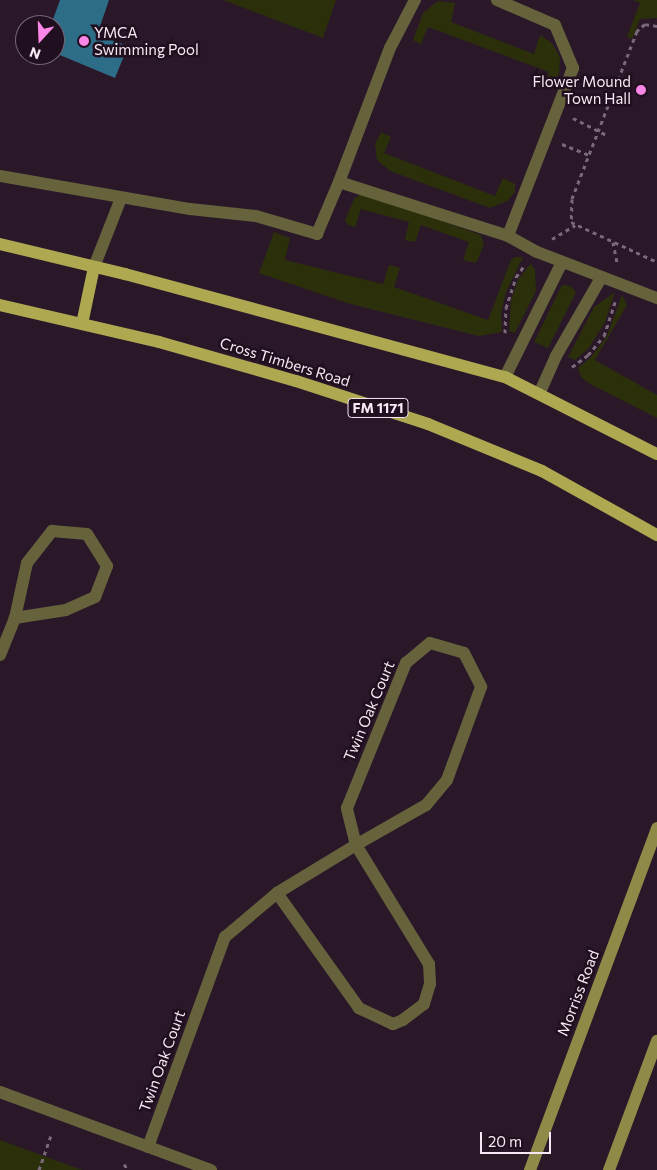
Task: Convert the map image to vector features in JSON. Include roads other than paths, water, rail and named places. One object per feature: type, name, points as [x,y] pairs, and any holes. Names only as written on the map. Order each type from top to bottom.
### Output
[{"type":"main road","points":[[0,244],[94,267],[505,377],[540,392],[657,454]]},
{"type":"main road","points":[[82,324],[94,267]]},
{"type":"main road","name":"Cross Timbers Road","points":[[0,305],[82,324],[296,381],[428,424],[542,471],[657,535]]},
{"type":"main road","name":"Morriss Road","points":[[530,1170],[657,828]]},
{"type":"main road","points":[[609,1170],[657,1042]]},
{"type":"street","points":[[0,176],[121,198],[256,216],[317,234],[390,48],[415,0]]},
{"type":"street","points":[[497,0],[555,25],[573,68],[508,236]]},
{"type":"street","points":[[339,182],[508,236],[537,252],[657,298]]},
{"type":"street","points":[[94,267],[121,198]]},
{"type":"street","points":[[505,377],[562,262]]},
{"type":"street","points":[[540,392],[556,356],[601,278]]},
{"type":"street","points":[[0,656],[15,618],[27,563],[52,531],[87,534],[107,566],[95,597],[66,610],[15,618]]},
{"type":"street","name":"Twin Oak Court","points":[[148,1147],[225,937],[277,893],[356,845],[426,805],[447,780],[481,687],[464,653],[430,643],[406,663],[347,808],[356,845],[429,964],[430,984],[424,1004],[403,1020],[393,1024],[359,1008],[277,893]]},
{"type":"street","points":[[0,1092],[211,1170]]},
{"type":"water","name":"YMCA Swimming Pool","points":[[60,0],[109,0],[97,35],[128,46],[115,78],[65,57],[65,15],[55,15]]},
{"type":"place","name":"YMCA Swimming Pool","points":[[84,41]]},
{"type":"place","name":"Flower Mound Town Hall","points":[[641,90]]}]
